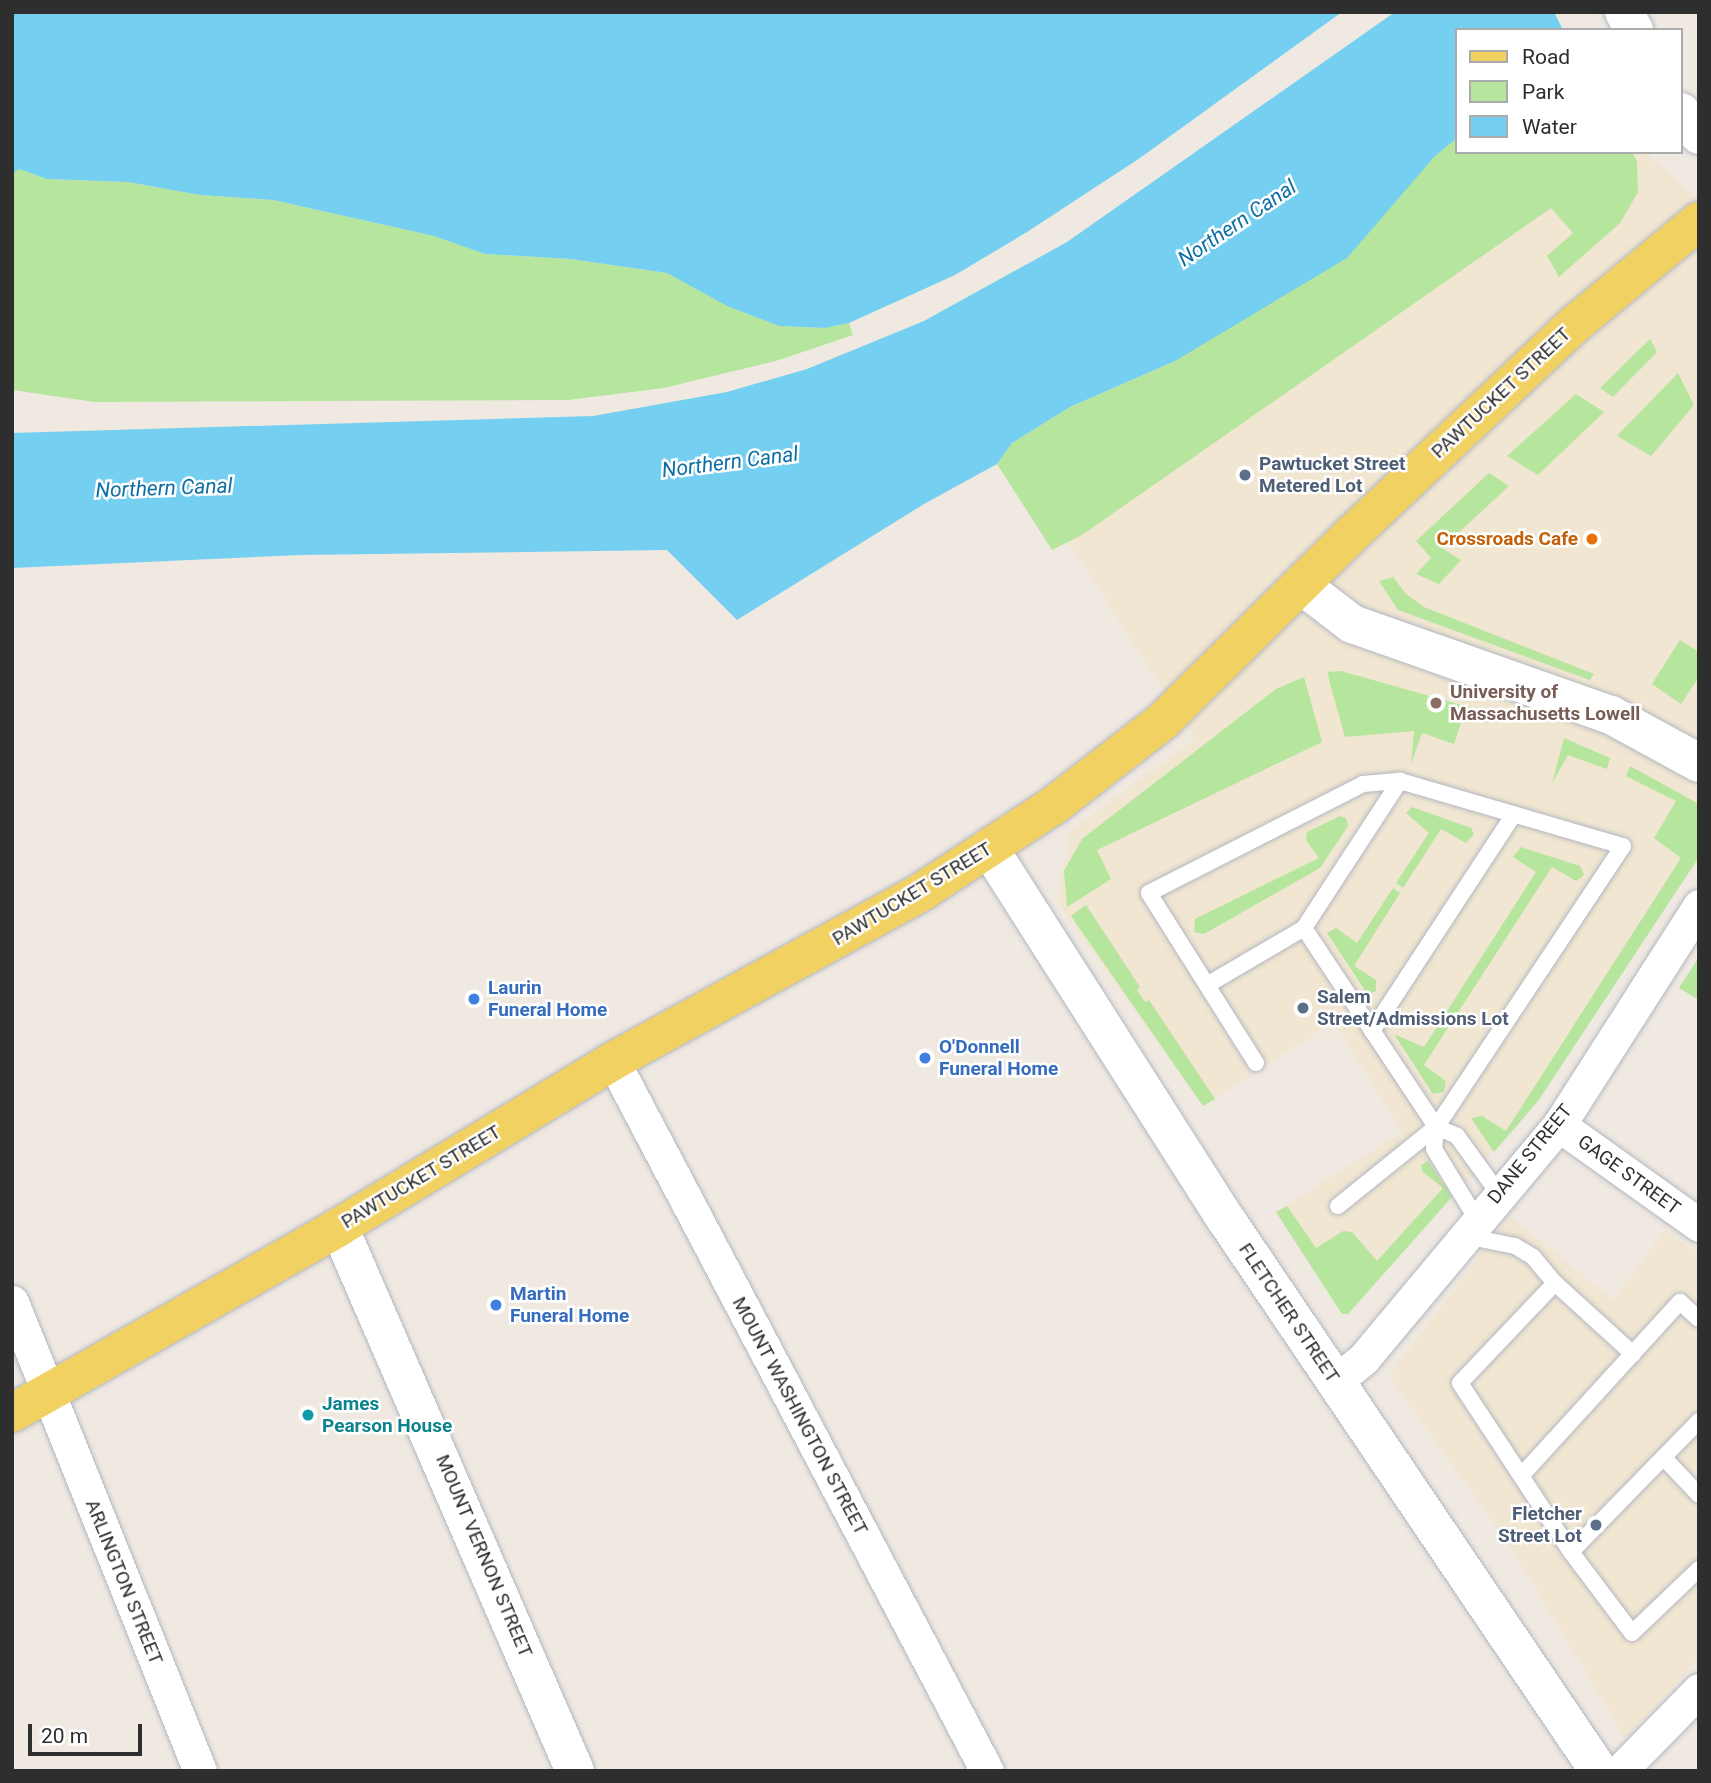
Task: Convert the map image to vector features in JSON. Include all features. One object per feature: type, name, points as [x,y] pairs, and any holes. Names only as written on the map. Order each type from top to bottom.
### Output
[{"type":"main road","points":[[1624,12],[1633,28]]},
{"type":"main road","points":[[1683,115],[1699,135]]},
{"type":"main road","name":"PAWTUCKET STREET","points":[[12,1413],[339,1227],[613,1061],[785,970],[989,848],[1119,759],[1575,324],[1699,221]]},
{"type":"main road","points":[[1301,585],[1352,624],[1611,715],[1699,763]]},
{"type":"main road","name":"FLETCHER STREET","points":[[989,848],[1227,1222],[1599,1771]]},
{"type":"main road","name":"MOUNT VERNON STREET","points":[[339,1227],[575,1771]]},
{"type":"street","name":"DANE STREET","points":[[1336,1381],[1363,1358],[1559,1125],[1699,906]]},
{"type":"street","name":"MOUNT WASHINGTON STREET","points":[[613,1061],[987,1771]]},
{"type":"street","name":"GAGE STREET","points":[[1559,1125],[1699,1225]]},
{"type":"street","name":"ARLINGTON STREET","points":[[12,1302],[200,1771]]},
{"type":"street","points":[[1620,1771],[1699,1690]]},
{"type":"lane","points":[[1207,985],[1304,928],[1400,781]]},
{"type":"lane","points":[[1256,1063],[1149,893],[1363,784],[1400,781],[1623,846],[1436,1127],[1338,1206]]},
{"type":"lane","points":[[1372,1031],[1514,814]]},
{"type":"lane","points":[[1304,928],[1436,1127],[1457,1136],[1499,1194]]},
{"type":"lane","points":[[1436,1127],[1434,1149],[1471,1227],[1515,1246],[1533,1258],[1555,1283],[1633,1354]]},
{"type":"lane","points":[[1555,1283],[1460,1383],[1571,1552],[1632,1633],[1699,1569]]},
{"type":"lane","points":[[1521,1476],[1680,1302],[1699,1319]]},
{"type":"lane","points":[[1571,1552],[1699,1421]]},
{"type":"lane","points":[[1664,1458],[1699,1495]]},
{"type":"shaded area","name":"University of Massachusetts Lowell","points":[[1592,154],[1647,154],[1699,201],[1699,857],[1538,1101],[1348,1314],[1342,1314],[1276,1212],[1402,1132],[1334,1022],[1203,1106],[1057,902],[1070,832],[1195,739],[1068,542],[1550,207]]},
{"type":"shaded area","name":"Fletcher Street Lot","points":[[1509,1216],[1613,1300],[1665,1230],[1699,1254],[1699,1659],[1625,1738],[1511,1548],[1389,1376]]},
{"type":"green space","points":[[1456,139],[1456,154],[1633,154],[1637,162],[1638,192],[1620,223],[1559,277],[1547,256],[1573,233],[1551,208],[1082,535],[1052,550],[997,464],[1012,443],[1070,407],[1175,361]]},
{"type":"green space","points":[[18,168],[47,179],[128,182],[200,195],[273,200],[434,236],[485,254],[570,259],[667,273],[727,306],[779,326],[825,328],[849,323],[853,335],[779,360],[664,388],[568,400],[95,402],[12,390],[12,173]]},
{"type":"green space","points":[[1650,339],[1657,352],[1613,397],[1600,388]]},
{"type":"green space","points":[[1678,373],[1694,405],[1651,456],[1617,436]]},
{"type":"green space","points":[[1576,394],[1604,412],[1538,475],[1507,456]]},
{"type":"green space","points":[[1489,473],[1509,486],[1442,548],[1461,560],[1439,584],[1416,574],[1431,558],[1416,541]]},
{"type":"green space","points":[[1393,577],[1406,594],[1424,607],[1594,674],[1590,680],[1398,610],[1379,581]]},
{"type":"green space","points":[[1680,640],[1699,652],[1699,677],[1681,704],[1652,684]]},
{"type":"green space","points":[[1341,671],[1493,714],[1492,722],[1461,723],[1454,744],[1422,733],[1411,764],[1414,731],[1345,737],[1328,672]]},
{"type":"green space","points":[[1304,677],[1322,742],[1097,850],[1111,879],[1067,907],[1064,871],[1082,839],[1276,689]]},
{"type":"green space","points":[[1564,738],[1610,758],[1607,769],[1568,755],[1552,783]]},
{"type":"green space","points":[[1630,766],[1699,804],[1699,857],[1538,1101],[1494,1152],[1471,1118],[1482,1116],[1506,1131],[1681,858],[1654,838],[1676,801],[1626,776]]},
{"type":"green space","points":[[1412,807],[1471,828],[1474,834],[1466,843],[1441,829],[1403,888],[1396,883],[1429,833],[1406,813]]},
{"type":"green space","points":[[1340,816],[1346,818],[1348,826],[1320,868],[1204,934],[1194,932],[1195,919],[1319,858],[1306,840],[1307,832]]},
{"type":"green space","points":[[1521,847],[1580,866],[1584,875],[1576,881],[1552,867],[1424,1065],[1446,1081],[1444,1092],[1433,1094],[1394,1034],[1424,1047],[1536,872],[1513,857]]},
{"type":"green space","points":[[1393,888],[1400,893],[1354,966],[1376,980],[1376,991],[1368,995],[1327,933],[1336,928],[1357,943]]},
{"type":"green space","points":[[1086,905],[1140,987],[1137,990],[1145,1002],[1149,1000],[1215,1099],[1203,1106],[1071,916]]},
{"type":"green space","points":[[1699,957],[1699,1000],[1679,988]]},
{"type":"green space","points":[[1428,1161],[1452,1197],[1348,1314],[1342,1314],[1276,1212],[1287,1206],[1316,1248],[1343,1231],[1352,1232],[1377,1261],[1443,1188],[1422,1171],[1421,1165]]},
{"type":"water","points":[[12,12],[1342,12],[1140,158],[1027,232],[955,275],[849,323],[825,328],[779,326],[727,306],[667,273],[570,259],[485,254],[434,236],[273,200],[200,195],[128,182],[47,179],[19,169],[12,173]]},
{"type":"water","name":"Northern Canal","points":[[1395,12],[1629,12],[1605,28],[1456,28],[1456,139],[1435,156],[1347,258],[1175,361],[1070,407],[1012,443],[997,464],[924,504],[737,620],[667,550],[301,555],[12,568],[12,433],[593,416],[727,392],[807,369],[924,321],[1067,242]]},
{"type":"pier","points":[[1554,12],[1633,12],[1611,28],[1562,28]]},
{"type":"place","name":"Pawtucket Street Metered Lot","points":[[1245,475]]},
{"type":"place","name":"Crossroads Cafe","points":[[1592,539]]},
{"type":"place","name":"University of Massachusetts Lowell","points":[[1436,703]]},
{"type":"place","name":"Laurin Funeral Home","points":[[474,999]]},
{"type":"place","name":"Salem Street/Admissions Lot","points":[[1303,1008]]},
{"type":"place","name":"O'Donnell Funeral Home","points":[[925,1058]]},
{"type":"place","name":"Martin Funeral Home","points":[[496,1305]]},
{"type":"place","name":"James Pearson House","points":[[308,1415]]},
{"type":"place","name":"Fletcher Street Lot","points":[[1596,1525]]}]
